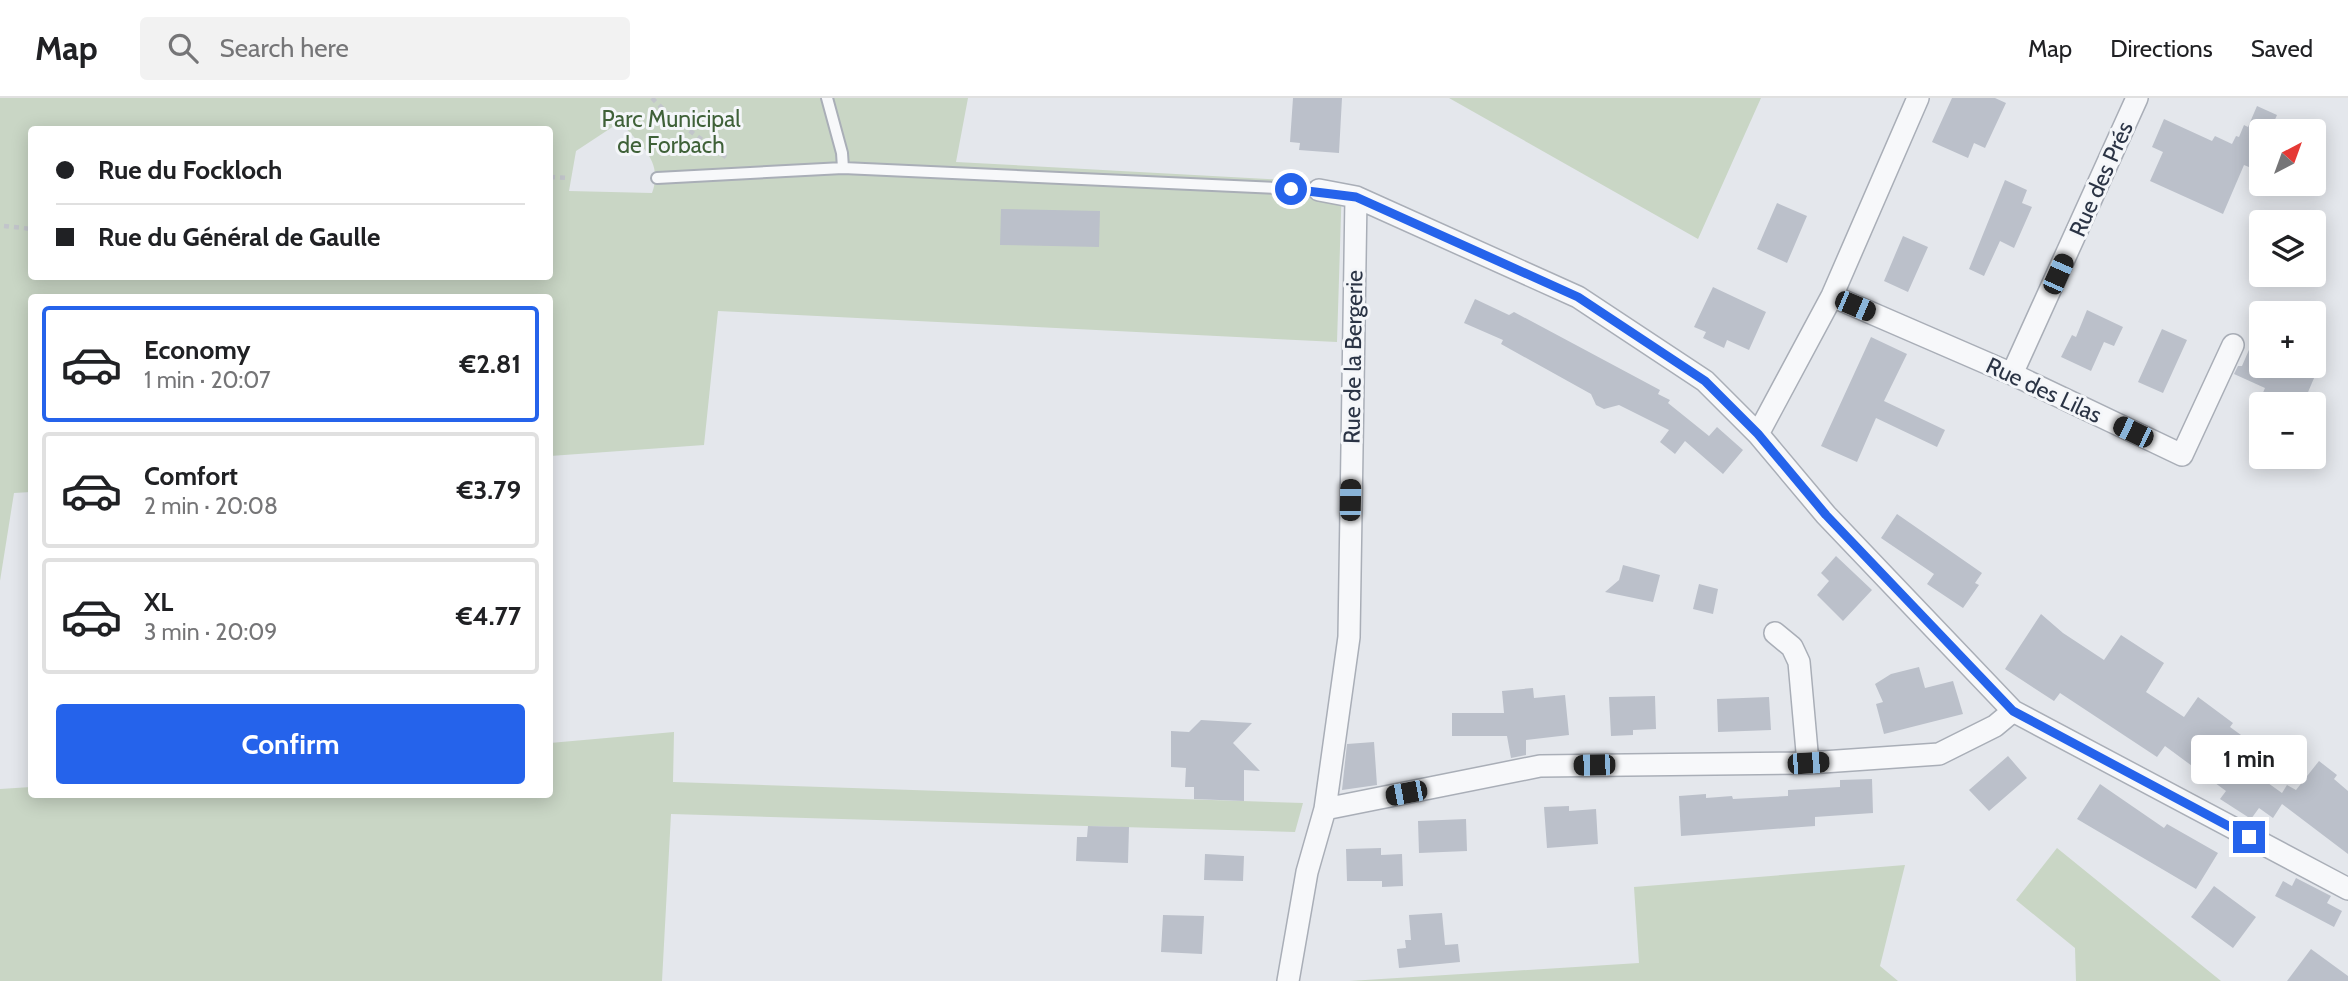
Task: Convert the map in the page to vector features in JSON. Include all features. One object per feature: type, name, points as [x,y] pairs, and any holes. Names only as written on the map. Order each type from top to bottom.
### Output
[{"type":"street","points":[[1758,434],[1832,296],[1918,98]]},
{"type":"street","name":"Rue des Prés","points":[[2012,374],[2137,98]]},
{"type":"street","points":[[1319,190],[1356,197],[1578,297],[1705,381],[1758,434],[1826,515],[2013,711],[2348,889]]},
{"type":"street","name":"Rue de la Bergerie","points":[[1288,981],[1307,872],[1325,809],[1349,637],[1356,197]]},
{"type":"street","name":"Rue des Lilas","points":[[1832,296],[2012,374],[2182,455],[2233,345]]},
{"type":"street","points":[[1775,633],[1792,648],[1799,662],[1808,763]]},
{"type":"street","points":[[1325,809],[1540,766],[1808,763],[1939,754],[1995,726],[2013,711]]},
{"type":"lane","points":[[827,98],[842,153],[843,169]]},
{"type":"lane","points":[[657,178],[843,169],[1319,190]]},
{"type":"path","points":[[652,98],[671,117],[747,173]]},
{"type":"path","points":[[553,177],[570,178]]},
{"type":"path","points":[[4,226],[28,229]]},
{"type":"green space","name":"Parc Municipal de Forbach","points":[[0,98],[968,98],[956,162],[1342,183],[1337,342],[718,311],[704,445],[553,456],[553,294],[28,294],[28,492],[14,493],[0,581]],"holes":[[[620,122],[642,146],[655,172],[652,193],[569,191],[576,151]]]},
{"type":"green space","points":[[1449,98],[1761,98],[1698,239]]},
{"type":"green space","points":[[674,732],[673,782],[1303,803],[1295,832],[671,814],[662,981],[0,981],[0,789],[28,787],[28,798],[553,798],[553,743]]},
{"type":"green space","points":[[2057,848],[2221,981],[2076,981],[2075,948],[2016,900]]},
{"type":"green space","points":[[1905,865],[1880,966],[1898,981],[1349,981],[1639,963],[1634,887]]},
{"type":"building","points":[[1293,98],[1342,98],[1339,153],[1299,150],[1300,143],[1290,142]]},
{"type":"building","points":[[1952,98],[1995,98],[2006,103],[1985,148],[1974,143],[1968,158],[1932,142]]},
{"type":"building","points":[[2257,106],[2277,115],[2275,119],[2251,119]]},
{"type":"building","points":[[2164,119],[2212,141],[2215,136],[2232,144],[2236,136],[2239,137],[2244,125],[2248,127],[2249,125],[2249,167],[2244,165],[2223,214],[2150,181],[2163,152],[2152,147]]},
{"type":"building","points":[[2005,180],[2027,190],[2022,203],[2032,207],[2014,248],[2000,241],[1984,276],[1969,269]]},
{"type":"building","points":[[1777,203],[1807,216],[1787,263],[1757,249]]},
{"type":"building","points":[[1001,209],[1100,211],[1099,247],[1000,245]]},
{"type":"building","points":[[1903,236],[1928,247],[1908,292],[1884,281]]},
{"type":"building","points":[[1713,287],[1766,312],[1749,350],[1727,340],[1724,348],[1703,338],[1706,332],[1694,327]]},
{"type":"building","points":[[1475,299],[1509,315],[1514,312],[1660,390],[1658,394],[1670,400],[1668,403],[1709,436],[1717,427],[1743,450],[1723,474],[1685,441],[1675,454],[1660,442],[1669,430],[1619,405],[1604,409],[1596,405],[1591,394],[1501,344],[1503,340],[1464,323]]},
{"type":"building","points":[[2087,310],[2123,327],[2114,346],[2104,342],[2091,371],[2061,357],[2072,335],[2076,337]]},
{"type":"building","points":[[2162,329],[2187,340],[2163,393],[2138,382]]},
{"type":"building","points":[[1871,337],[1907,354],[1884,401],[1945,430],[1937,447],[1876,418],[1857,462],[1821,446]]},
{"type":"building","points":[[2249,350],[2249,378],[2314,378],[2308,392],[2263,392],[2265,388],[2234,374],[2238,366],[2242,366]]},
{"type":"building","points":[[1897,514],[1982,573],[1975,583],[1979,585],[1963,608],[1927,584],[1934,574],[1881,538]]},
{"type":"building","points":[[1836,556],[1872,590],[1843,621],[1817,595],[1829,581],[1821,573]]},
{"type":"building","points":[[1623,565],[1660,575],[1653,602],[1605,592],[1619,580]]},
{"type":"building","points":[[1699,584],[1718,589],[1713,614],[1693,609]]},
{"type":"building","points":[[2041,614],[2063,633],[2104,660],[2121,635],[2164,663],[2146,692],[2184,717],[2198,697],[2233,723],[2230,727],[2241,735],[2230,751],[2242,760],[2240,763],[2282,793],[2287,785],[2296,790],[2319,761],[2337,775],[2334,779],[2348,791],[2348,854],[2282,804],[2273,818],[2259,808],[2251,819],[2220,799],[2226,791],[2165,746],[2157,757],[2060,693],[2054,701],[2005,669]]},
{"type":"building","points":[[1919,667],[1925,688],[1953,681],[1963,714],[1884,734],[1876,704],[1883,702],[1875,684],[1891,674]]},
{"type":"building","points":[[1533,688],[1534,698],[1565,695],[1569,735],[1526,740],[1526,755],[1511,758],[1507,736],[1452,736],[1452,713],[1504,713],[1502,691]]},
{"type":"building","points":[[1655,696],[1656,729],[1633,730],[1633,735],[1611,736],[1609,697]]},
{"type":"building","points":[[1769,697],[1771,730],[1718,732],[1717,699]]},
{"type":"building","points":[[1201,720],[1252,723],[1233,743],[1260,771],[1244,770],[1244,801],[1194,799],[1194,787],[1185,787],[1186,768],[1171,767],[1171,731],[1189,732]]},
{"type":"building","points":[[1374,742],[1377,785],[1342,790],[1347,744]]},
{"type":"building","points":[[2008,756],[2027,778],[1989,811],[1969,790]]},
{"type":"building","points":[[1872,779],[1873,813],[1815,817],[1815,826],[1681,836],[1679,796],[1706,794],[1706,798],[1732,796],[1733,799],[1788,796],[1788,790],[1840,787],[1840,780]]},
{"type":"building","points":[[2100,784],[2164,828],[2167,824],[2218,853],[2196,889],[2077,819]]},
{"type":"building","points":[[1569,806],[1569,811],[1596,809],[1598,844],[1547,848],[1544,807]]},
{"type":"building","points":[[1466,819],[1467,851],[1419,853],[1418,821]]},
{"type":"building","points":[[1088,826],[1129,827],[1128,863],[1076,861],[1077,837],[1087,837]]},
{"type":"building","points":[[1381,848],[1381,855],[1402,854],[1403,886],[1382,887],[1382,881],[1347,881],[1346,849]]},
{"type":"building","points":[[1205,854],[1244,856],[1243,881],[1204,880]]},
{"type":"building","points":[[2296,878],[2331,896],[2327,903],[2342,911],[2334,927],[2275,896],[2283,881],[2292,886]]},
{"type":"building","points":[[2214,886],[2256,917],[2233,948],[2191,917]]},
{"type":"building","points":[[1442,913],[1445,945],[1458,944],[1460,962],[1399,968],[1397,949],[1406,948],[1405,940],[1411,940],[1409,915]]},
{"type":"building","points":[[1163,915],[1204,916],[1202,954],[1161,952]]},
{"type":"building","points":[[2311,949],[2348,976],[2348,981],[2287,981]]},
{"type":"route","points":[[1291,189],[1319,190],[1356,197],[1578,297],[1705,381],[1758,434],[1826,515],[2013,711],[2249,837]]}]
